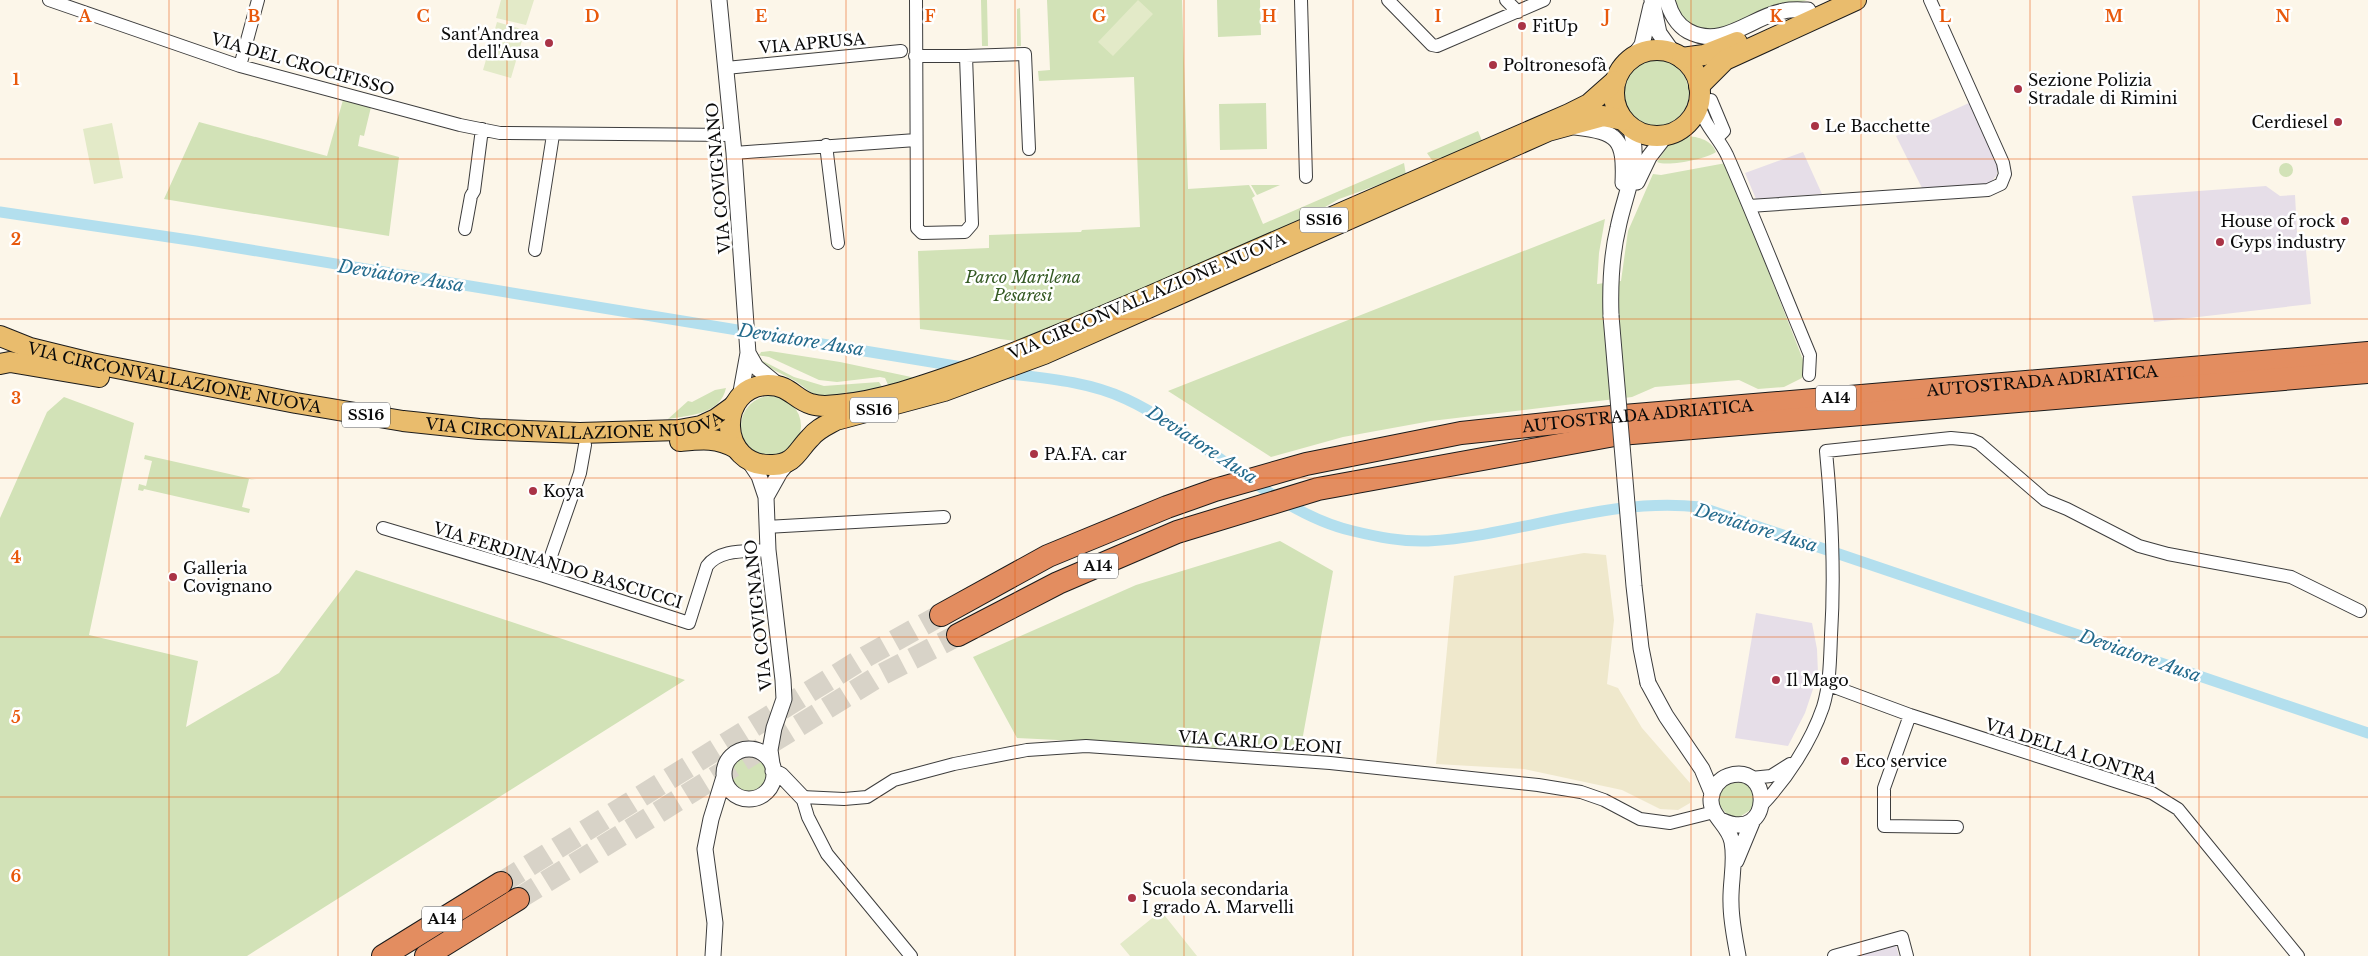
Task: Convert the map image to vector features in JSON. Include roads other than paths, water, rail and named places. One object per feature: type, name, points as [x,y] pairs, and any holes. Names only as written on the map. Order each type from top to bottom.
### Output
[{"type":"highway","name":"AUTOSTRADA ADRIATICA","points":[[941,616],[1048,556],[1167,507],[1215,490],[1306,464],[1461,433],[1612,417],[2368,353]]},
{"type":"highway","name":"AUTOSTRADA ADRIATICA","points":[[958,635],[1058,582],[1177,532],[1318,489],[1620,434],[2368,372]]},
{"type":"highway","name":"A14","points":[[383,956],[501,883]]},
{"type":"highway","name":"A14","points":[[426,956],[518,899]]},
{"type":"main road","points":[[1633,57],[1653,50],[1678,56],[1704,55],[1830,0]]},
{"type":"main road","points":[[1666,135],[1677,131],[1687,124],[1725,60],[1856,0]]},
{"type":"main road","points":[[1678,56],[1690,66],[1703,96]]},
{"type":"main road","name":"VIA CIRCONVALLAZIONE NUOVA","points":[[1035,352],[1569,114],[1589,104],[1616,81],[1619,72],[1633,57]]},
{"type":"main road","points":[[1616,81],[1615,102],[1627,124]]},
{"type":"main road","name":"VIA CIRCONVALLAZIONE NUOVA","points":[[0,364],[10,362],[79,374],[387,432],[510,442],[585,445],[622,445],[712,439],[723,441],[763,466],[777,465],[790,460],[801,451],[808,439],[821,428],[836,420],[939,387],[1035,352],[1563,126],[1603,116],[1627,124],[1641,133],[1653,136],[1666,135]]},
{"type":"main road","name":"VIA CIRCONVALLAZIONE NUOVA","points":[[0,336],[30,348],[91,363],[403,421],[479,429],[580,433],[679,430],[701,426],[716,419],[751,389],[764,385],[778,385],[791,390],[811,404],[841,405],[939,387]]},
{"type":"main road","points":[[802,399],[811,425],[808,439]]},
{"type":"main road","name":"VIA CIRCONVALLAZIONE NUOVA","points":[[737,402],[729,428],[743,454]]},
{"type":"street","name":"VIA DEL CROCIFISSO","points":[[50,0],[240,66],[500,133],[553,135],[733,135]]},
{"type":"street","points":[[240,66],[258,0]]},
{"type":"street","name":"VIA COVIGNANO","points":[[719,0],[733,135],[748,353],[737,402]]},
{"type":"street","points":[[916,0],[917,228],[922,233],[965,232],[972,225],[966,56]]},
{"type":"street","points":[[1301,0],[1306,177]]},
{"type":"street","points":[[1388,0],[1432,45],[1437,46],[1544,0]]},
{"type":"street","points":[[1506,0],[1518,12]]},
{"type":"street","points":[[1749,206],[1988,190],[2001,184],[2005,174],[2003,163],[1930,0]]},
{"type":"street","points":[[1657,1],[1678,23],[1696,35],[1707,37],[1727,35],[1783,11],[1808,10]]},
{"type":"street","points":[[1657,1],[1659,33],[1678,56]]},
{"type":"street","points":[[1633,57],[1642,45],[1657,1]]},
{"type":"street","name":"VIA APRUSA","points":[[726,68],[901,51]]},
{"type":"street","points":[[915,56],[1025,54],[1029,149]]},
{"type":"street","points":[[1703,96],[1701,114],[1726,152],[1749,206],[1810,355],[1809,375]]},
{"type":"street","points":[[1627,124],[1635,146],[1635,162],[1622,210],[1611,270],[1611,316],[1641,648],[1648,683],[1671,723],[1692,752],[1708,781],[1712,794]]},
{"type":"street","points":[[1563,126],[1595,129],[1607,133],[1617,141],[1623,158],[1622,210]]},
{"type":"street","points":[[465,229],[471,196],[474,191],[482,129]]},
{"type":"street","points":[[535,250],[553,135]]},
{"type":"street","points":[[1622,210],[1649,158],[1666,135]]},
{"type":"street","points":[[734,153],[916,140]]},
{"type":"street","points":[[826,145],[838,243]]},
{"type":"street","points":[[748,353],[756,367],[778,385]]},
{"type":"street","points":[[1734,870],[1753,820],[1782,782],[1812,735],[1829,685],[1834,572],[1832,513],[1826,451],[1951,438],[1972,440],[1979,443],[2046,500],[2068,509],[2139,546],[2168,554],[2291,577],[2360,611]]},
{"type":"street","points":[[544,576],[581,468],[585,445]]},
{"type":"street","name":"VIA COVIGNANO","points":[[743,454],[759,476],[766,497],[768,550],[784,699],[774,728],[770,750],[773,767]]},
{"type":"street","name":"VIA COVIGNANO","points":[[766,497],[780,472],[790,460]]},
{"type":"street","points":[[766,527],[944,517]]},
{"type":"street","name":"VIA FERDINANDO BASCUCCI","points":[[383,528],[544,576],[689,623],[707,566],[712,559],[721,554],[768,550]]},
{"type":"street","name":"VIA DELLA LONTRA","points":[[1829,685],[1910,715],[2152,793],[2178,809],[2298,956]]},
{"type":"street","points":[[1910,715],[1884,788],[1884,826],[1957,827]]},
{"type":"street","name":"VIA COVIGNANO","points":[[746,749],[758,743],[774,728]]},
{"type":"street","name":"VIA CARLO LEONI","points":[[802,797],[844,799],[867,797],[894,780],[954,764],[1027,750],[1086,746],[1330,763],[1538,785],[1581,792],[1604,800],[1640,819],[1670,823],[1719,817]]},
{"type":"street","points":[[713,956],[715,923],[704,848],[727,762],[732,756],[746,749],[761,752],[802,797],[808,817],[827,854],[911,956]]},
{"type":"street","points":[[1692,752],[1708,764],[1722,771],[1751,778],[1771,776],[1794,761]]},
{"type":"street","points":[[766,792],[771,786],[773,767]]},
{"type":"street","points":[[1735,774],[1720,780],[1712,794],[1711,801],[1732,841],[1734,870],[1731,903],[1738,956]]},
{"type":"street","points":[[724,777],[731,790],[744,798]]},
{"type":"street","points":[[1751,778],[1760,790],[1762,806]]},
{"type":"street","points":[[711,819],[723,805],[744,798],[752,798],[766,792],[789,791],[802,797]]},
{"type":"street","points":[[1719,817],[1738,825],[1753,820]]},
{"type":"street","points":[[1834,956],[1902,937],[1907,956]]},
{"type":"waterway","name":"Deviatore Ausa","points":[[0,212],[196,241],[968,368]]},
{"type":"waterway","name":"Deviatore Ausa","points":[[1001,373],[1081,384],[1126,399],[1181,431],[1237,471],[1294,508],[1323,522],[1353,531],[1390,539],[1428,541],[1462,538],[1631,507],[1666,505],[1700,507],[2368,733]]},
{"type":"tunnel","points":[[501,883],[867,656],[941,615]]},
{"type":"tunnel","points":[[518,899],[879,676],[958,635]]},
{"type":"place","name":"FitUp","points":[[1522,26]]},
{"type":"place","name":"Sant'Andrea dell'Ausa","points":[[549,43]]},
{"type":"place","name":"Poltronesofà","points":[[1493,65]]},
{"type":"place","name":"Sezione Polizia Stradale di Rimini","points":[[2018,89]]},
{"type":"place","name":"Cerdiesel","points":[[2338,122]]},
{"type":"place","name":"Le Bacchette","points":[[1815,126]]},
{"type":"place","name":"House of rock","points":[[2345,221]]},
{"type":"place","name":"Gyps industry","points":[[2220,242]]},
{"type":"place","name":"PA.FA. car","points":[[1034,454]]},
{"type":"place","name":"Koya","points":[[533,491]]},
{"type":"place","name":"Galleria Covignano","points":[[173,577]]},
{"type":"place","name":"Il Mago","points":[[1776,680]]},
{"type":"place","name":"Eco service","points":[[1845,761]]},
{"type":"place","name":"Scuola secondaria I grado A. Marvelli","points":[[1132,898]]},
{"type":"park label","name":"Parco Marilena Pesaresi","points":[[1023,286]]}]
